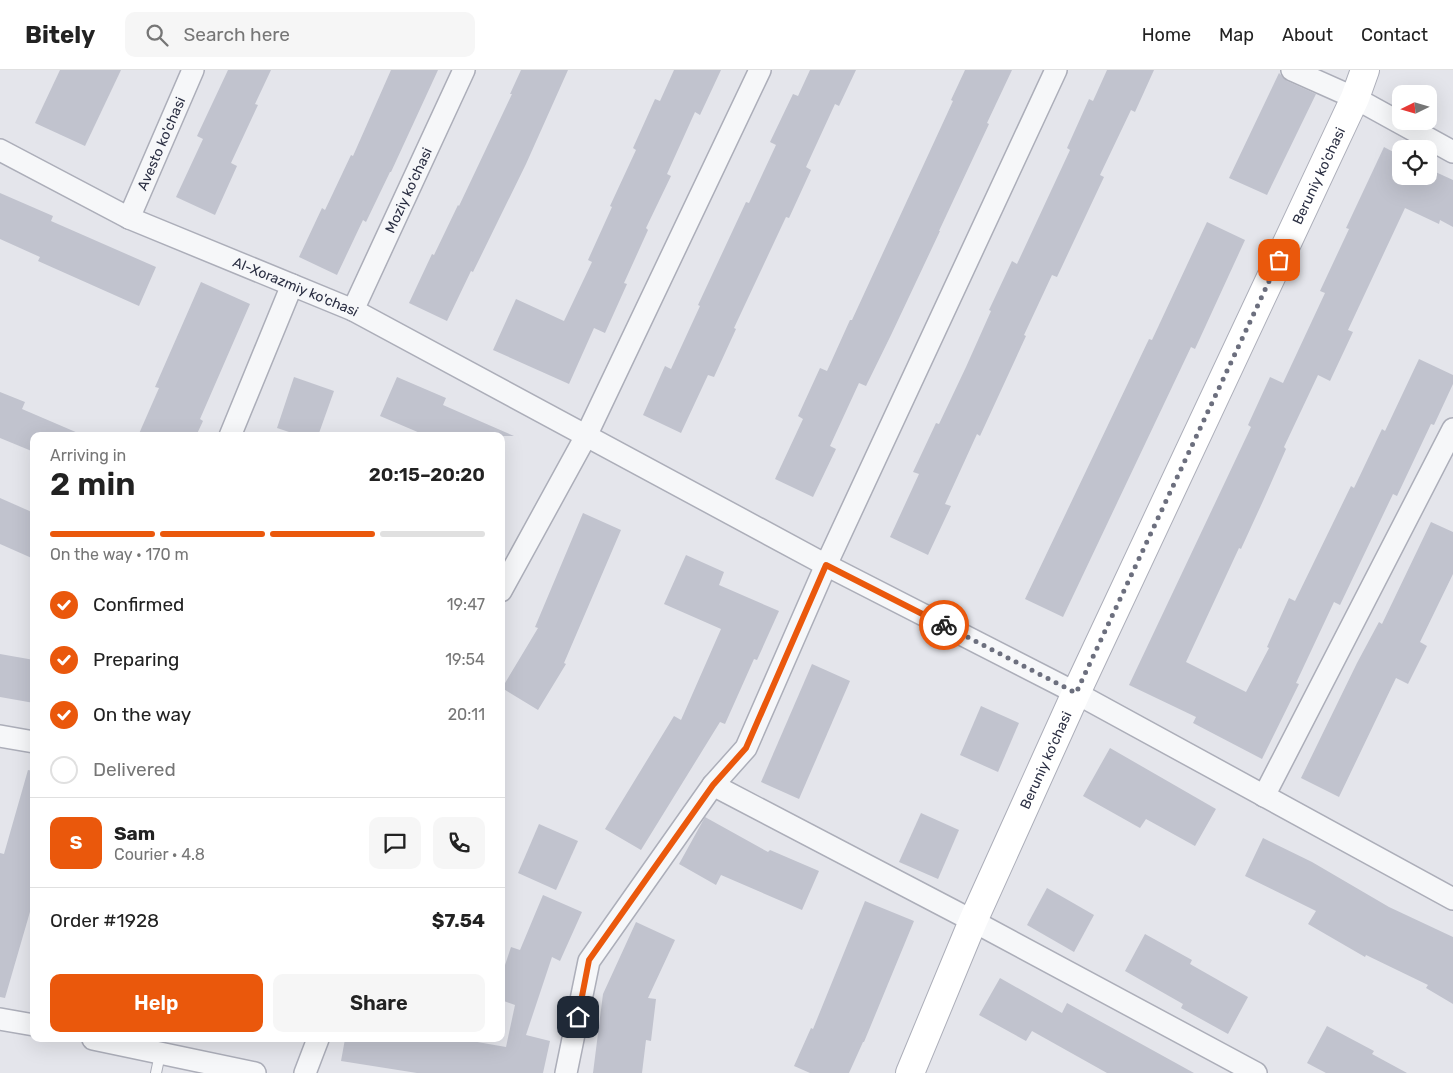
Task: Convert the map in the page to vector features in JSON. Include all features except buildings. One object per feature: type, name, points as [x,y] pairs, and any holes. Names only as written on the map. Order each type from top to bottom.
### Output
[{"type":"street","name":"Avesto ko'chasi","points":[[129,218],[193,70]]},
{"type":"street","name":"Moziy ko‘chasi","points":[[353,310],[464,70]]},
{"type":"street","points":[[505,584],[586,436],[760,70]]},
{"type":"street","points":[[566,1073],[589,960],[713,785],[746,748],[826,565],[1056,70]]},
{"type":"street","points":[[1292,70],[1355,98],[1453,152]]},
{"type":"street","name":"Beruniy ko'chasi","points":[[910,1073],[973,921],[1076,693],[1355,98],[1365,70]]},
{"type":"street","name":"Al-Xorazmiy ko'chasi","points":[[0,150],[129,218],[353,310],[826,565],[1076,693],[1453,898]]},
{"type":"street","points":[[232,432],[292,285]]},
{"type":"street","points":[[1264,796],[1453,430]]},
{"type":"street","points":[[0,736],[30,741]]},
{"type":"street","points":[[713,785],[973,921],[1256,1073]]},
{"type":"street","points":[[0,1019],[30,1025]]},
{"type":"street","points":[[101,1042],[158,1063],[255,1073]]},
{"type":"street","points":[[305,1073],[317,1042]]},
{"type":"way so far","points":[[944,625],[1076,693],[1279,260]]},
{"type":"route","points":[[578,1017],[589,960],[713,785],[746,748],[826,565],[944,625]]}]
